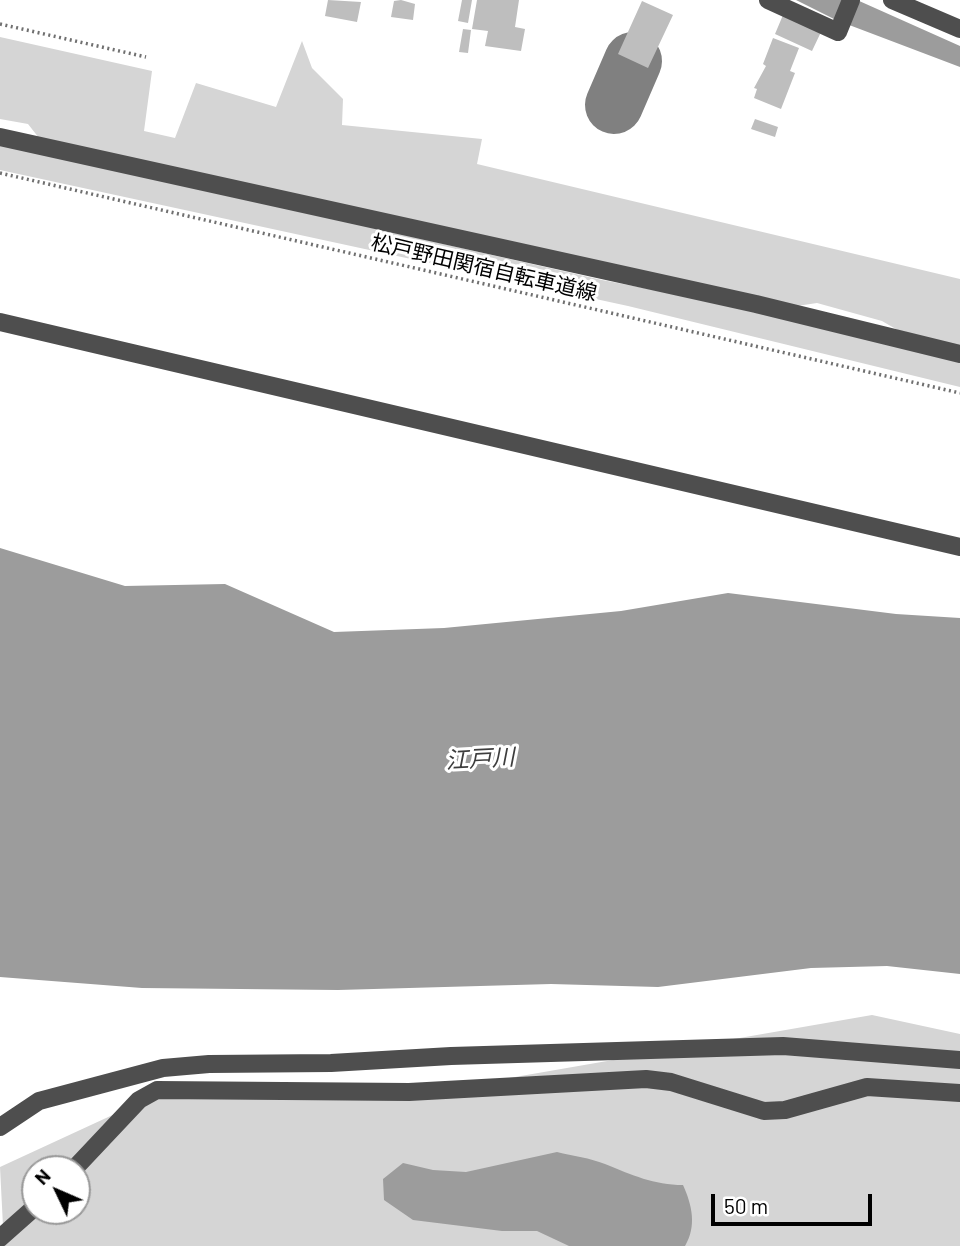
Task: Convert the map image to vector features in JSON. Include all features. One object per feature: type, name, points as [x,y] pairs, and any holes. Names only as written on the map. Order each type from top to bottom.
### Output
[{"type":"lane","points":[[768,0],[838,32],[851,0]]},
{"type":"lane","points":[[892,0],[960,29]]},
{"type":"lane","points":[[0,137],[755,304],[960,354]]},
{"type":"lane","points":[[0,323],[960,547]]},
{"type":"lane","points":[[0,1126],[39,1101],[163,1068],[331,1063],[465,1055],[783,1046],[960,1060]]},
{"type":"lane","points":[[87,1155],[139,1100],[157,1090],[409,1092],[646,1079],[671,1082],[764,1111],[785,1110],[867,1087],[960,1093]]},
{"type":"lane","points":[[1,1246],[0,1239],[21,1220]]},
{"type":"path","points":[[0,24],[146,57]]},
{"type":"path","name":"松戸野田関宿自転車道線","points":[[0,173],[960,393]]},
{"type":"shaded area","points":[[0,37],[152,71],[144,131],[175,138],[196,83],[276,107],[302,41],[312,68],[343,99],[342,125],[482,139],[477,164],[960,279],[960,349],[908,336],[882,321],[817,303],[790,307],[39,138],[28,124],[0,119]]},
{"type":"shaded area","points":[[0,143],[602,280],[769,312],[960,361],[960,387],[628,306],[0,170]]},
{"type":"shaded area","points":[[872,1015],[960,1034],[960,1246],[4,1246],[0,1167],[21,1157],[21,1225],[91,1225],[91,1155],[26,1155],[171,1088],[446,1089]]},
{"type":"water","points":[[796,0],[857,0],[960,46],[960,67],[836,20]]},
{"type":"water","name":"江戸川","points":[[0,548],[125,586],[225,584],[334,632],[444,628],[621,611],[728,593],[896,614],[960,618],[960,974],[887,966],[811,968],[658,987],[551,984],[338,990],[142,988],[0,977]]},
{"type":"water","points":[[557,1152],[599,1162],[653,1181],[683,1185],[692,1216],[691,1231],[685,1246],[569,1246],[537,1231],[502,1231],[413,1220],[384,1200],[383,1179],[403,1163],[433,1170],[466,1172]]},
{"type":"building","points":[[328,0],[361,2],[357,22],[325,16]]},
{"type":"building","points":[[462,0],[472,0],[468,23],[458,21]]},
{"type":"building","points":[[477,0],[519,0],[515,27],[525,29],[521,51],[485,46],[488,31],[472,29]]},
{"type":"building","points":[[394,1],[415,4],[413,20],[391,17]]},
{"type":"building","points":[[642,1],[673,15],[648,68],[618,54]]},
{"type":"building","points":[[783,15],[821,32],[812,51],[775,34]]},
{"type":"building","points":[[463,29],[471,30],[468,53],[459,52]]},
{"type":"building","points":[[773,38],[799,48],[790,71],[795,73],[781,109],[754,98],[757,89],[754,88],[766,66],[763,64]]},
{"type":"building","points":[[755,119],[778,127],[775,137],[751,129]]},
{"type":"taxiway","points":[[614,105],[633,61]]}]
